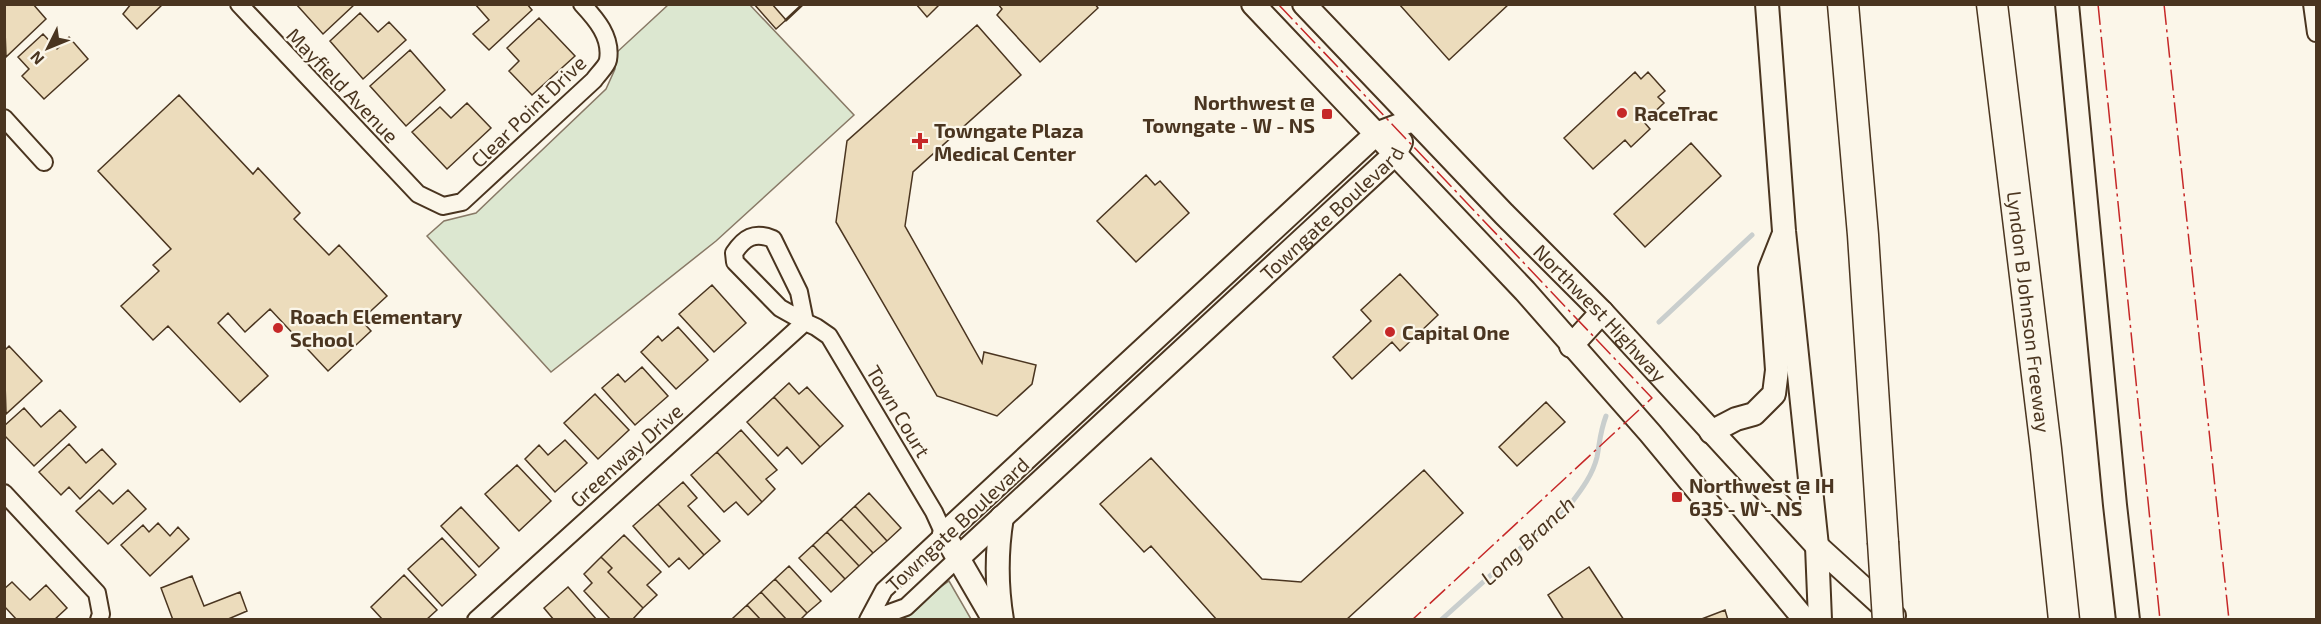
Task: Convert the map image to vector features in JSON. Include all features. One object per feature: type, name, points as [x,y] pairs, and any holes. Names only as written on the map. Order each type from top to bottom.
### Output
[{"type":"highway","points":[[1843,4],[1863,235],[1888,620]]},
{"type":"highway","name":"Lyndon B Johnson Freeway","points":[[1992,4],[2046,449],[2064,620]]},
{"type":"main road","name":"Northwest Highway","points":[[1253,4],[1525,291],[1571,346],[1650,433],[1805,620]]},
{"type":"main road","name":"Northwest Highway","points":[[1304,4],[1413,120],[1602,312],[1816,546],[1898,620]]},
{"type":"main road","points":[[1767,4],[1784,231],[1816,546],[1820,620]]},
{"type":"main road","points":[[2067,4],[2113,494],[2128,620]]},
{"type":"main road","name":"Towngate Boulevard","points":[[944,534],[1376,134],[1413,120]]},
{"type":"main road","name":"Towngate Boulevard","points":[[957,559],[1395,154],[1413,120]]},
{"type":"main road","points":[[1711,432],[1736,419],[1754,414],[1774,394],[1777,370],[1770,269],[1784,231]]},
{"type":"main road","points":[[1571,346],[1602,312]]},
{"type":"main road","points":[[1150,344],[1168,364]]},
{"type":"main road","points":[[1002,518],[996,559],[996,589],[1002,620]]},
{"type":"main road","points":[[944,534],[994,620]]},
{"type":"street","name":"Mayfield Avenue","points":[[239,4],[418,194]]},
{"type":"street","name":"Clear Point Drive","points":[[418,194],[443,206],[462,202],[594,80],[608,62],[607,43],[598,22],[582,4]]},
{"type":"street","points":[[2312,4],[2316,33]]},
{"type":"street","points":[[4,118],[44,162]]},
{"type":"street","name":"Town Court","points":[[805,322],[799,292],[772,239],[764,235],[751,236],[741,242],[734,253],[735,262],[780,308],[829,336],[934,512],[944,534]]},
{"type":"street","name":"Greenway Drive","points":[[476,620],[805,322]]},
{"type":"street","points":[[4,493],[97,593],[101,614],[99,620]]},
{"type":"street","name":"Towngate Boulevard","points":[[869,620],[884,590],[944,534]]},
{"type":"street","name":"Towngate Boulevard","points":[[869,620],[906,607],[957,559]]},
{"type":"green space","points":[[668,5],[750,5],[854,115],[716,241],[551,372],[427,236],[444,221],[476,213],[606,89],[615,69],[616,53]]},
{"type":"green space","points":[[949,581],[971,619],[894,620]]},
{"type":"building","points":[[4,4],[33,4],[46,19],[6,57]]},
{"type":"building","points":[[131,4],[163,4],[137,29],[123,14]]},
{"type":"building","points":[[296,4],[355,4],[323,34]]},
{"type":"building","points":[[475,4],[527,4],[532,10],[489,50],[473,34],[489,20]]},
{"type":"building","points":[[754,4],[772,4],[786,20],[776,29]]},
{"type":"building","points":[[916,4],[940,4],[927,17]]},
{"type":"building","points":[[998,4],[1095,4],[1098,8],[1040,62],[997,15],[1002,9]]},
{"type":"building","points":[[1399,4],[1509,4],[1449,60]]},
{"type":"building","points":[[360,13],[378,32],[389,22],[406,40],[363,79],[330,41]]},
{"type":"building","points":[[539,18],[575,56],[532,95],[509,71],[519,61],[507,48]]},
{"type":"building","points":[[977,25],[1021,75],[913,172],[905,226],[982,363],[984,352],[1036,365],[1032,384],[997,416],[937,396],[836,222],[847,141]]},
{"type":"building","points":[[43,34],[57,49],[69,37],[88,59],[44,99],[22,76],[29,69],[18,57]]},
{"type":"building","points":[[410,50],[445,90],[406,126],[370,86]]},
{"type":"building","name":"RaceTrac","points":[[1635,72],[1641,79],[1648,72],[1665,91],[1658,97],[1664,103],[1644,122],[1650,129],[1631,147],[1625,140],[1593,169],[1564,138]]},
{"type":"building","points":[[179,95],[253,174],[258,168],[300,213],[294,219],[329,255],[339,245],[387,296],[361,320],[371,331],[328,371],[270,309],[245,332],[228,313],[218,323],[268,376],[240,402],[168,326],[153,340],[121,306],[159,271],[153,265],[171,249],[98,171]]},
{"type":"building","points":[[467,103],[491,128],[447,169],[412,132],[440,107],[451,118]]},
{"type":"building","name":"RaceTrac","points":[[1691,143],[1721,176],[1645,247],[1614,214]]},
{"type":"building","points":[[1146,175],[1155,185],[1160,181],[1189,213],[1136,262],[1097,221]]},
{"type":"building","name":"Capital One","points":[[1400,274],[1438,315],[1400,351],[1392,342],[1352,379],[1333,357],[1371,321],[1361,310]]},
{"type":"building","points":[[712,285],[746,323],[714,352],[679,314]]},
{"type":"building","points":[[678,327],[708,360],[676,389],[641,352],[658,336],[662,341]]},
{"type":"building","points":[[9,346],[42,381],[6,414],[4,351]]},
{"type":"building","points":[[642,367],[668,396],[635,425],[602,388],[618,374],[625,382]]},
{"type":"building","points":[[789,383],[799,394],[807,387],[843,426],[820,447],[774,397]]},
{"type":"building","points":[[595,394],[629,430],[598,459],[564,423]]},
{"type":"building","points":[[774,397],[820,447],[802,464],[787,447],[778,456],[747,422]]},
{"type":"building","points":[[1546,402],[1565,422],[1517,466],[1499,447]]},
{"type":"building","points":[[24,408],[41,427],[60,410],[76,427],[34,466],[4,435],[4,426]]},
{"type":"building","points":[[741,430],[777,470],[766,479],[775,489],[762,502],[717,452]]},
{"type":"building","points":[[565,440],[587,463],[555,492],[525,459],[539,445],[548,455]]},
{"type":"building","points":[[69,444],[86,463],[102,449],[116,464],[80,499],[69,487],[61,495],[39,472]]},
{"type":"building","points":[[717,452],[762,502],[748,515],[736,502],[724,512],[691,475]]},
{"type":"building","points":[[1151,458],[1262,579],[1301,582],[1424,470],[1463,513],[1346,620],[1217,620],[1151,546],[1144,552],[1100,504]]},
{"type":"building","points":[[517,465],[551,501],[519,531],[485,494]]},
{"type":"building","points":[[683,482],[697,498],[688,506],[720,541],[704,555],[658,504]]},
{"type":"building","points":[[99,490],[113,504],[128,490],[146,509],[108,544],[76,511]]},
{"type":"building","points":[[869,493],[901,528],[887,541],[855,506]]},
{"type":"building","points":[[658,504],[704,555],[689,569],[679,558],[669,567],[633,526]]},
{"type":"building","points":[[855,506],[887,541],[873,553],[841,519]]},
{"type":"building","points":[[461,507],[499,548],[479,567],[441,526]]},
{"type":"building","points":[[841,519],[873,553],[859,566],[827,532]]},
{"type":"building","points":[[158,523],[170,536],[178,527],[189,539],[150,576],[121,545],[143,525],[149,532]]},
{"type":"building","points":[[827,532],[859,566],[845,579],[813,545]]},
{"type":"building","points":[[624,535],[661,572],[647,585],[657,595],[643,608],[608,572],[612,568],[601,557]]},
{"type":"building","points":[[442,538],[476,575],[442,606],[408,569]]},
{"type":"building","points":[[813,545],[845,579],[831,592],[799,558]]},
{"type":"building","points":[[601,557],[612,568],[608,572],[643,608],[632,620],[611,620],[584,591],[592,583],[584,574]]},
{"type":"building","points":[[789,566],[821,601],[807,613],[775,579]]},
{"type":"building","points":[[1589,567],[1624,620],[1564,620],[1548,595]]},
{"type":"building","points":[[404,575],[437,610],[426,620],[383,620],[371,607]]},
{"type":"building","points":[[192,576],[204,606],[240,592],[247,611],[226,620],[173,620],[161,588]]},
{"type":"building","points":[[775,579],[807,613],[800,620],[787,620],[761,592]]},
{"type":"building","points":[[12,582],[30,600],[46,585],[67,608],[54,620],[17,620],[4,606],[4,589]]},
{"type":"building","points":[[568,587],[597,620],[554,620],[544,608]]},
{"type":"building","points":[[761,592],[787,620],[761,620],[747,605]]},
{"type":"building","points":[[747,605],[761,620],[735,620],[733,618]]},
{"type":"building","points":[[1725,610],[1728,620],[1699,620]]},
{"type":"waterway","name":"Long Branch","points":[[1659,322],[1752,235]]},
{"type":"waterway","name":"Long Branch","points":[[1441,620],[1572,502],[1593,469],[1606,416]]},
{"type":"wall","points":[[786,20],[803,4]]},
{"type":"power","points":[[1278,4],[1652,398],[1412,620]]},
{"type":"power","points":[[2098,4],[2160,620]]},
{"type":"power","points":[[2164,4],[2229,620]]},
{"type":"place","name":"RaceTrac","points":[[1622,113]]},
{"type":"place","name":"Northwest @ Towngate - W - NS","points":[[1327,114]]},
{"type":"place","name":"Towngate Plaza Medical Center","points":[[920,141]]},
{"type":"place","name":"Roach Elementary School","points":[[278,328]]},
{"type":"place","name":"Capital One","points":[[1390,332]]},
{"type":"place","name":"Northwest @ IH 635 - W - NS","points":[[1677,497]]}]
